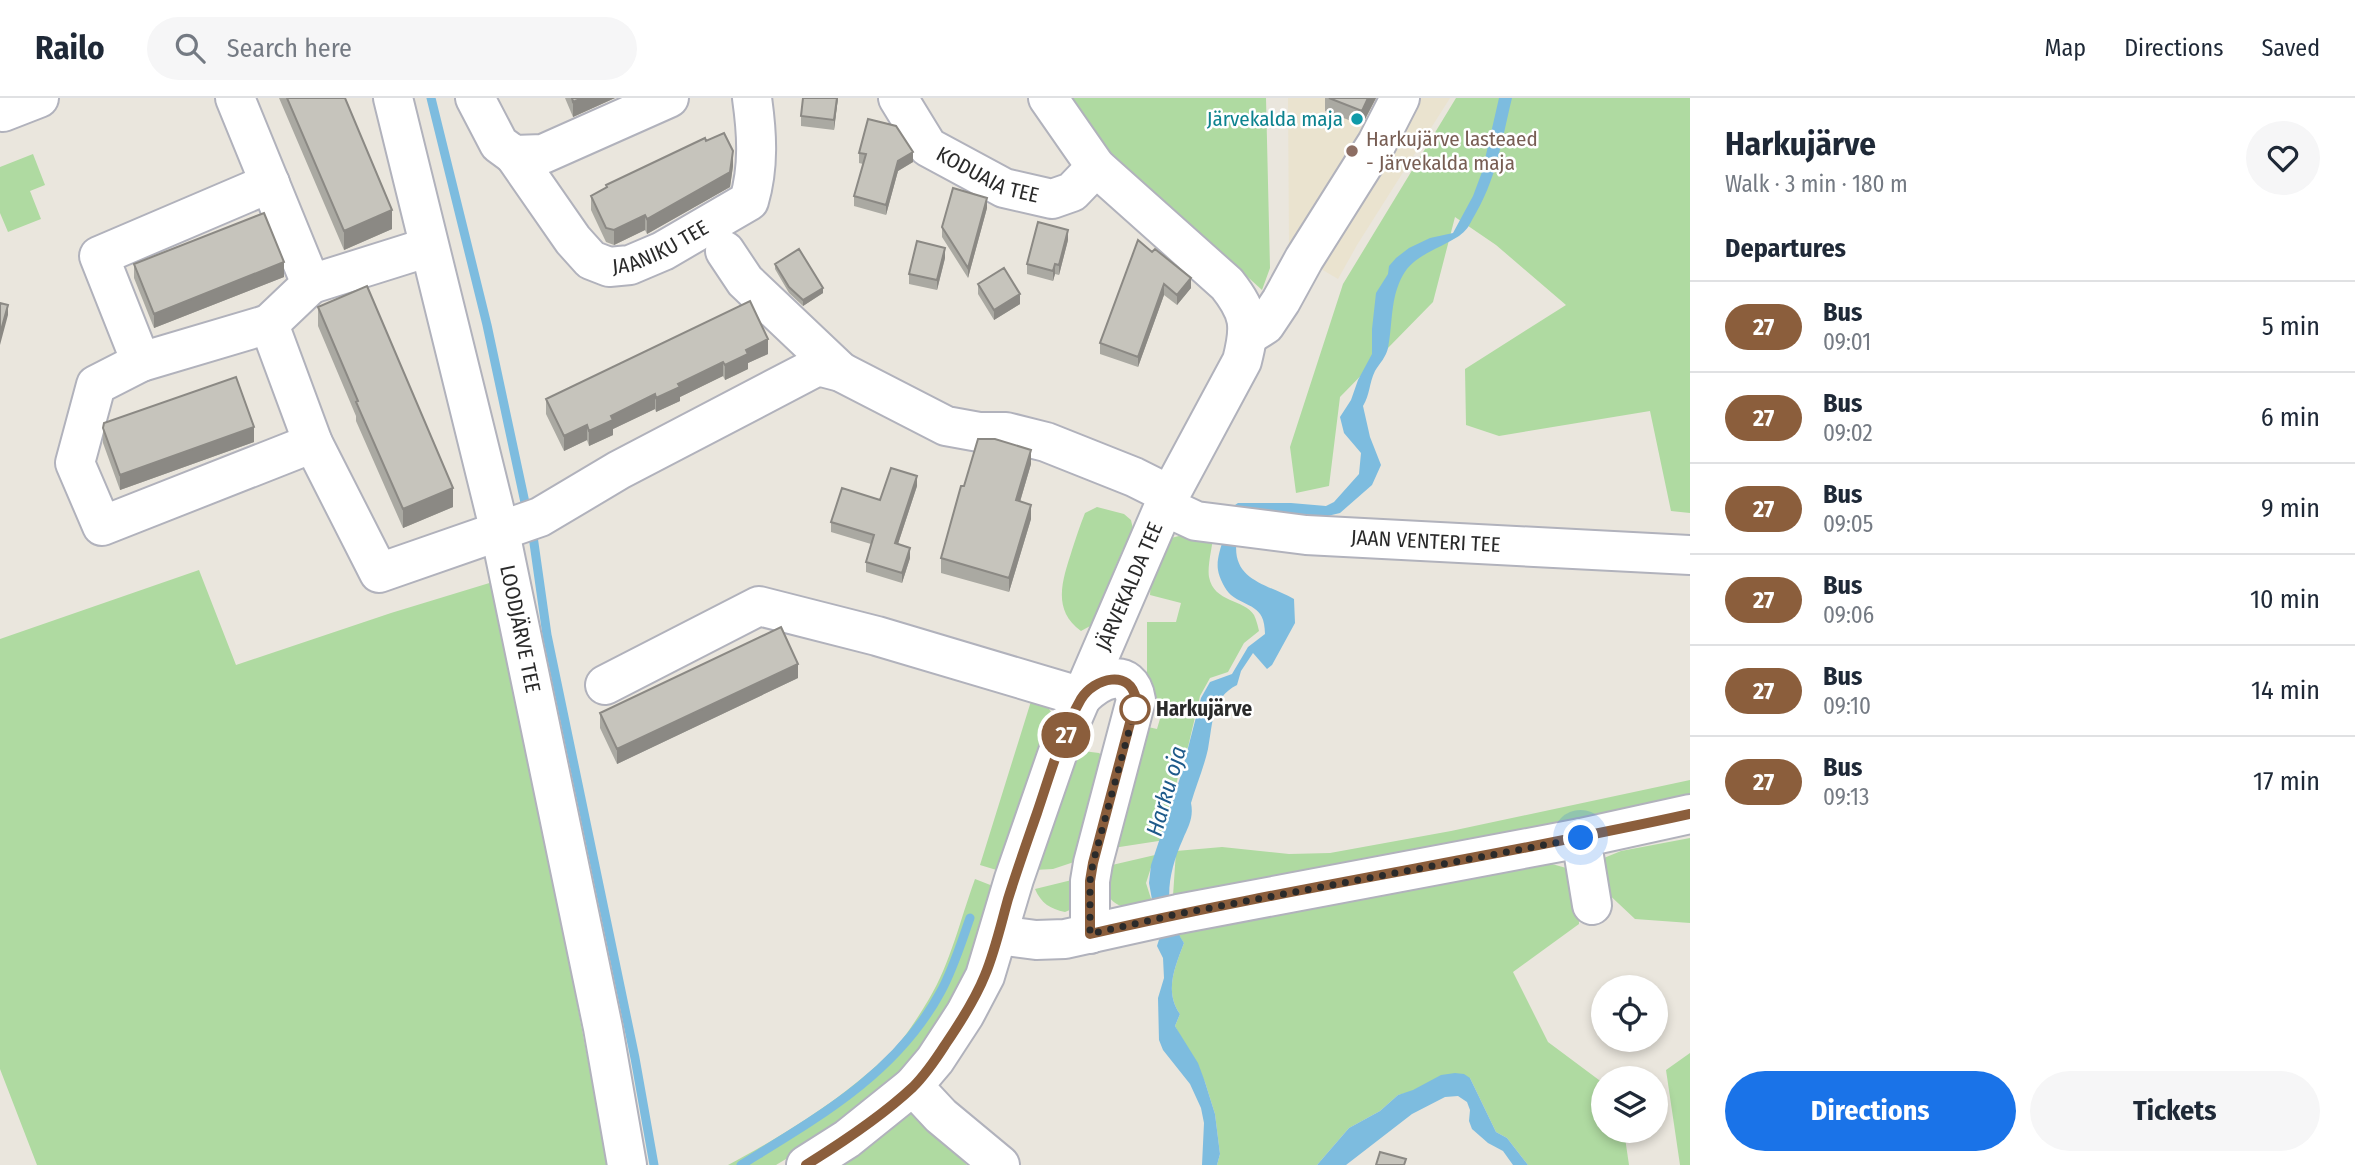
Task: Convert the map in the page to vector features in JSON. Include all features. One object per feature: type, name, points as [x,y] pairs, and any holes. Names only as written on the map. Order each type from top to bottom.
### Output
[{"type":"street","points":[[4,112],[39,98]]},
{"type":"street","points":[[235,98],[311,284]]},
{"type":"street","name":"LOODJÄRVE TEE","points":[[393,98],[429,247],[517,525],[627,1165]]},
{"type":"street","name":"JAANIKU TEE","points":[[475,98],[499,144],[513,155],[572,240],[591,260],[609,267],[630,265],[663,251],[749,201],[755,183],[757,133],[752,98]]},
{"type":"street","points":[[513,155],[543,154],[669,98]]},
{"type":"street","name":"KODUAIA TEE","points":[[898,98],[928,147],[1004,188],[1052,199],[1072,192],[1096,167]]},
{"type":"street","points":[[1048,98],[1096,167],[1227,284],[1243,305],[1249,335],[1265,325],[1281,301],[1304,259],[1377,143],[1401,98]]},
{"type":"street","points":[[141,362],[99,256],[270,183]]},
{"type":"street","points":[[313,443],[102,526],[75,463],[96,384],[141,362],[269,324],[311,284],[429,247]]},
{"type":"street","points":[[725,251],[745,281],[841,372]]},
{"type":"street","points":[[269,324],[313,443],[379,573],[517,525],[818,366],[841,372]]},
{"type":"street","name":"JÄRVEKALDA TEE","points":[[806,1165],[847,1139],[913,1086],[935,1060],[965,1014],[985,976],[1014,879],[1058,752],[1167,501],[1242,360],[1249,335]]},
{"type":"street","name":"JAAN VENTERI TEE","points":[[841,372],[946,426],[979,432],[1006,432],[1046,442],[1134,477],[1196,521],[1333,537],[1690,555]]},
{"type":"street","points":[[605,685],[759,606],[877,636],[1082,697],[1094,685],[1113,678],[1123,680],[1130,685],[1136,700],[1093,863],[1090,881],[1090,934]]},
{"type":"street","points":[[998,935],[1036,940],[1065,939],[1166,916],[1581,838],[1690,814]]},
{"type":"street","points":[[1581,838],[1592,905]]},
{"type":"street","points":[[913,1086],[941,1116],[1000,1165]]},
{"type":"shaded area","name":"Harkujärve lasteaed - Järvekalda maja","points":[[1288,98],[1450,98],[1338,279],[1289,250]]},
{"type":"green space","points":[[1068,98],[1266,98],[1270,268],[1262,290],[1108,150]]},
{"type":"green space","points":[[1456,98],[1690,98],[1690,513],[1671,511],[1650,411],[1499,436],[1466,425],[1465,369],[1566,305],[1496,245],[1455,217],[1433,302],[1340,397],[1329,486],[1296,493],[1290,447],[1343,284]]},
{"type":"green space","points":[[33,154],[45,185],[30,191],[41,219],[8,232],[0,213],[0,167]]},
{"type":"green space","points":[[1097,507],[1124,514],[1131,520],[1133,529],[1131,540],[1123,549],[1112,575],[1101,609],[1092,625],[1081,631],[1066,613],[1063,583],[1085,513]]},
{"type":"green space","points":[[1195,532],[1214,532],[1209,567],[1212,585],[1217,592],[1249,610],[1255,617],[1259,631],[1244,643],[1228,672],[1210,678],[1200,696],[1175,791],[1161,828],[1165,840],[1113,848],[1148,727],[1157,729],[1164,705],[1147,700],[1147,622],[1176,622],[1181,603],[1150,595],[1151,580],[1167,539]]},
{"type":"green space","points":[[199,570],[236,665],[496,581],[608,1165],[37,1165],[0,1069],[0,639]]},
{"type":"green space","points":[[1032,698],[1051,711],[1054,720],[1003,872],[980,865]]},
{"type":"green space","points":[[1083,751],[1099,753],[1105,758],[1086,858],[1053,869],[1034,870],[1074,755]]},
{"type":"green space","points":[[1690,780],[1690,798],[1173,896],[1176,851],[1222,847],[1289,854],[1330,853],[1451,831]]},
{"type":"green space","points":[[1690,838],[1690,923],[1635,919],[1602,888],[1599,860],[1621,851]]},
{"type":"green space","points":[[1155,855],[1146,883],[1153,905],[1129,907],[1112,900],[1102,886],[1112,865]]},
{"type":"green space","points":[[1552,864],[1577,871],[1579,924],[1513,972],[1548,1042],[1591,1074],[1591,1143],[1626,1143],[1629,1165],[1528,1165],[1507,1138],[1496,1132],[1470,1078],[1398,1095],[1380,1111],[1349,1128],[1317,1165],[1217,1165],[1220,1154],[1215,1114],[1205,1082],[1175,1026],[1180,1014],[1175,1005],[1172,988],[1177,961],[1184,943],[1174,928]]},
{"type":"green space","points":[[1080,878],[1072,909],[1065,912],[1047,905],[1035,889]]},
{"type":"green space","points":[[975,879],[998,888],[975,961],[926,1043],[890,1083],[801,1150],[776,1165],[728,1165],[792,1128],[835,1099],[874,1068],[896,1046],[937,985]]},
{"type":"green space","points":[[1690,1053],[1690,1165],[1680,1165],[1668,1069]]},
{"type":"green space","points":[[916,1105],[967,1165],[843,1165]]},
{"type":"water","points":[[1499,98],[1512,98],[1497,160],[1480,205],[1461,234],[1421,257],[1408,268],[1396,293],[1387,351],[1375,371],[1363,406],[1370,437],[1381,465],[1372,485],[1340,513],[1237,538],[1236,552],[1244,572],[1261,584],[1294,599],[1295,623],[1272,665],[1267,669],[1253,653],[1241,671],[1237,685],[1228,690],[1218,704],[1206,756],[1191,803],[1190,822],[1170,879],[1172,917],[1184,943],[1177,961],[1172,988],[1175,1005],[1180,1014],[1175,1026],[1198,1063],[1205,1082],[1215,1114],[1220,1154],[1217,1165],[1202,1165],[1204,1123],[1201,1108],[1190,1084],[1163,1050],[1159,1040],[1158,998],[1164,978],[1163,958],[1157,946],[1162,930],[1149,883],[1151,865],[1181,775],[1201,698],[1210,682],[1232,674],[1248,647],[1265,634],[1262,617],[1258,612],[1231,595],[1223,583],[1218,570],[1221,547],[1238,503],[1326,506],[1334,502],[1359,474],[1361,453],[1344,433],[1340,417],[1351,400],[1372,354],[1376,293],[1388,274],[1389,266],[1396,258],[1430,238],[1453,233],[1473,196],[1482,172]]},
{"type":"water","points":[[1455,1073],[1470,1078],[1496,1132],[1507,1138],[1528,1165],[1513,1165],[1503,1151],[1488,1143],[1472,1129],[1467,1102],[1458,1096],[1445,1097],[1412,1114],[1346,1165],[1317,1165],[1349,1128],[1380,1111],[1398,1095],[1441,1075]]},
{"type":"building","points":[[287,98],[345,98],[392,210],[344,231]]},
{"type":"building","points":[[803,98],[837,98],[834,120],[801,116]]},
{"type":"building","points":[[1329,98],[1368,98],[1362,111]]},
{"type":"building","points":[[868,119],[896,126],[913,152],[898,161],[886,205],[854,196],[866,154],[859,153]]},
{"type":"building","points":[[724,133],[733,151],[730,172],[647,219],[645,215],[614,230],[606,228],[591,196],[607,187],[606,185],[705,138],[706,141]]},
{"type":"building","points":[[953,188],[987,198],[968,268],[942,227]]},
{"type":"building","points":[[264,213],[284,262],[154,314],[134,264]]},
{"type":"building","points":[[1038,222],[1068,230],[1059,265],[1055,264],[1053,271],[1027,264]]},
{"type":"building","points":[[1138,240],[1152,252],[1155,249],[1191,278],[1177,295],[1164,284],[1138,357],[1100,343]]},
{"type":"building","points":[[917,241],[945,248],[937,280],[909,274]]},
{"type":"building","points":[[799,249],[823,288],[803,300],[789,287],[775,264]]},
{"type":"building","points":[[1004,268],[1020,294],[994,310],[978,284]]},
{"type":"building","points":[[367,286],[453,488],[403,509],[318,307]]},
{"type":"building","points":[[750,301],[768,339],[746,350],[748,354],[725,365],[723,362],[656,398],[655,394],[611,416],[613,420],[589,431],[587,425],[564,436],[546,399]]},
{"type":"building","points":[[0,303],[8,305],[0,334]]},
{"type":"building","points":[[236,377],[254,427],[120,475],[103,428],[104,423]]},
{"type":"building","points":[[978,439],[995,439],[1031,450],[1016,500],[1031,505],[1009,578],[941,558],[961,486],[964,486]]},
{"type":"building","points":[[891,468],[917,476],[895,543],[910,548],[902,573],[866,562],[874,535],[831,522],[842,488],[880,500]]},
{"type":"building","points":[[781,627],[798,664],[617,749],[600,713]]},
{"type":"building","points":[[1380,1152],[1406,1159],[1404,1165],[1376,1165]]},
{"type":"waterway","points":[[431,98],[487,325],[527,512]]},
{"type":"waterway","points":[[532,529],[547,635],[635,1058],[654,1165]]},
{"type":"waterway","points":[[741,1165],[852,1092],[878,1071],[901,1047],[922,1022],[940,993],[970,918]]},
{"type":"bus line","name":"27","points":[[806,1165],[847,1139],[913,1086],[935,1060],[965,1014],[985,976],[1014,879],[1058,752],[1082,697],[1094,685],[1104,680],[1123,680],[1130,685],[1136,700],[1093,863],[1090,881],[1090,934],[1178,914],[1581,838],[1690,814]]},
{"type":"place","name":"Järvekalda maja","points":[[1357,119]]},
{"type":"place","name":"Harkujärve lasteaed - Järvekalda maja","points":[[1352,151]]},
{"type":"place","name":"Harkujärve","points":[[1135,709]]},
{"type":"route","points":[[1135,709],[1093,863],[1090,881],[1090,934],[1178,914],[1581,838]]},
{"type":"water label","name":"Harku oja","points":[[1166,791]]}]
